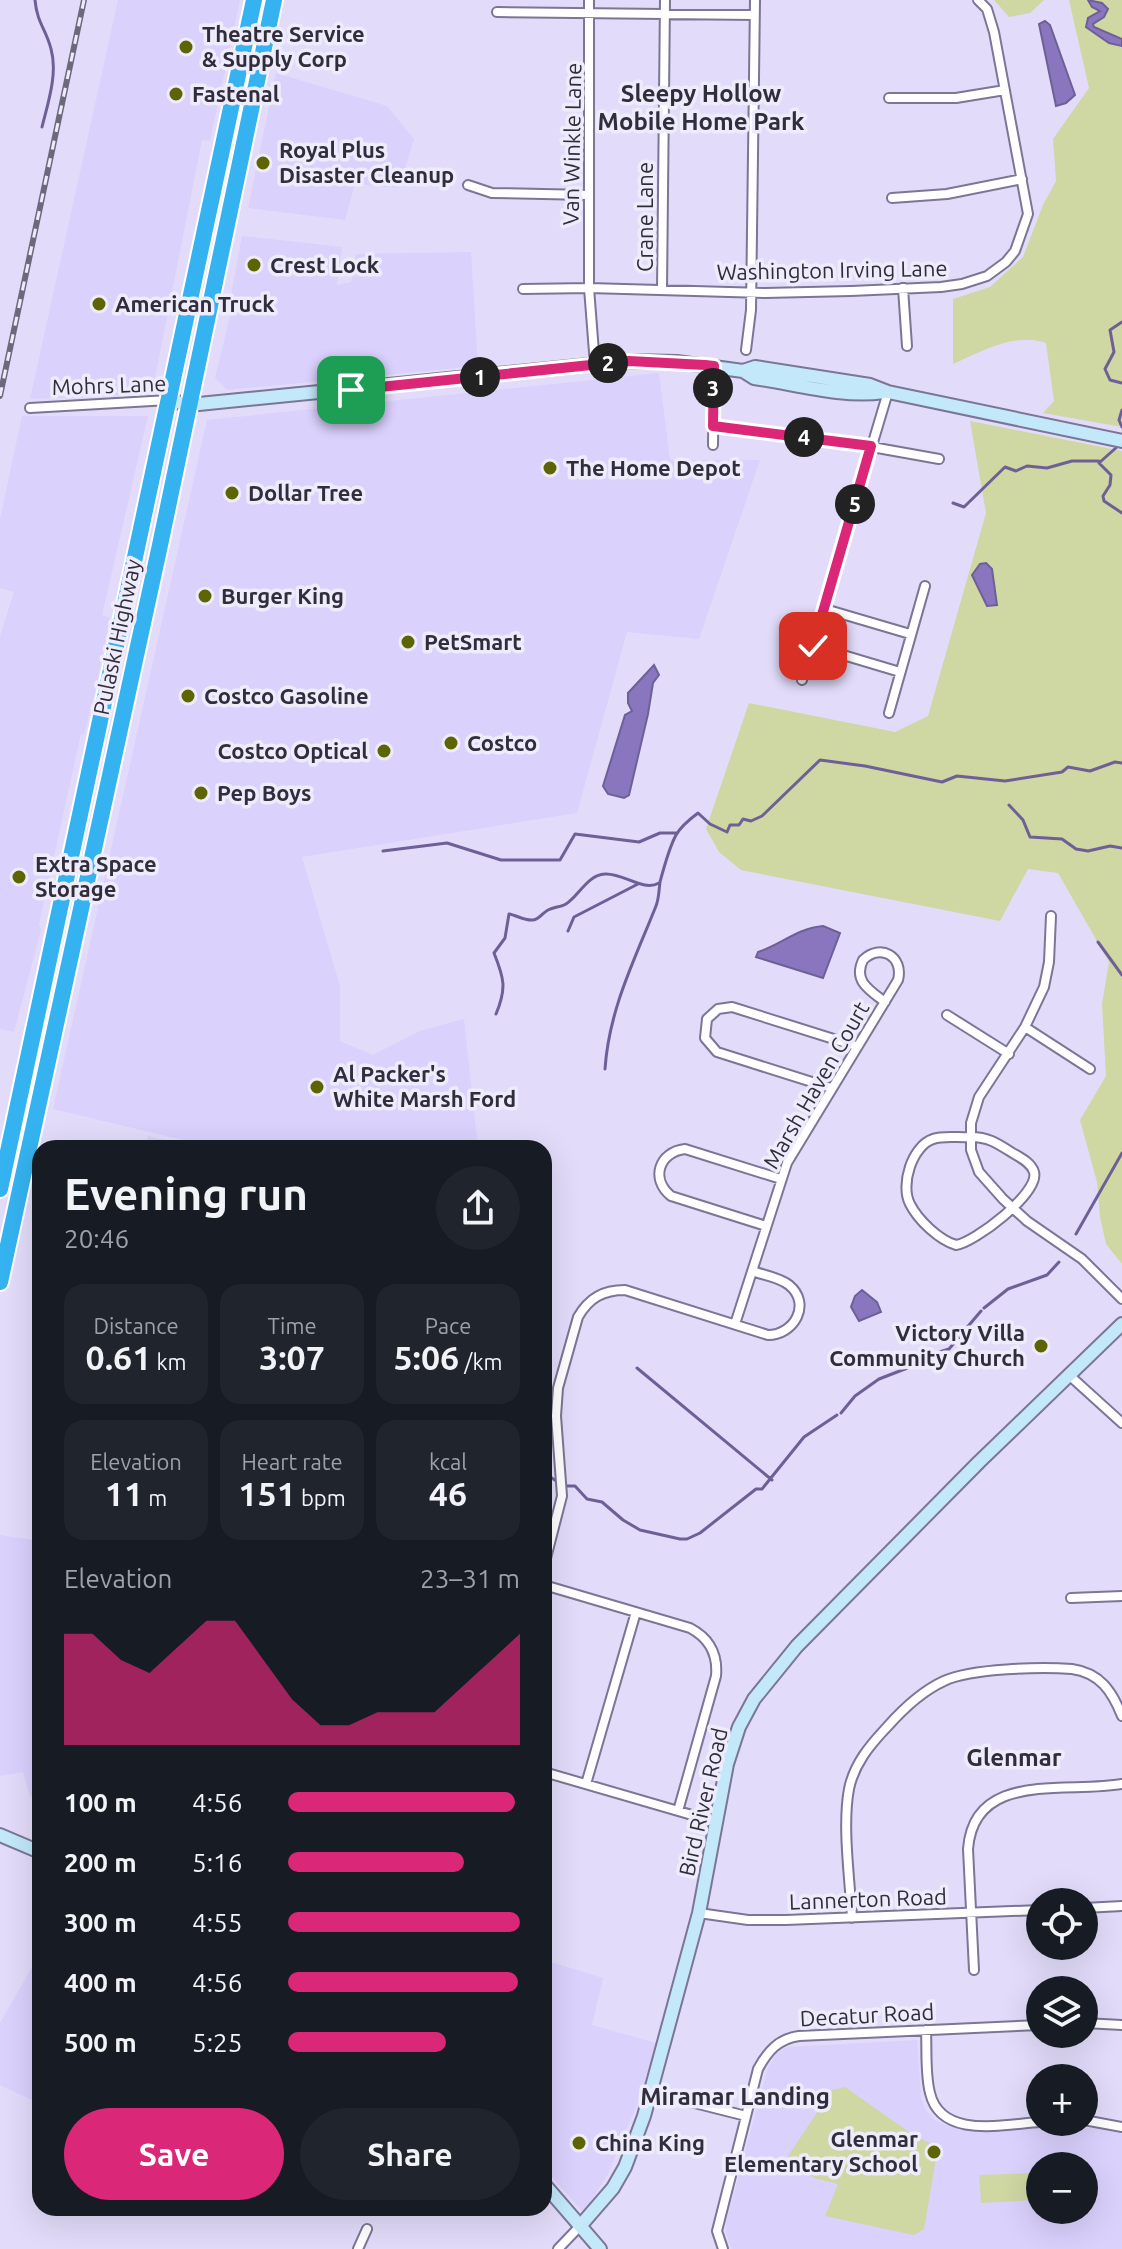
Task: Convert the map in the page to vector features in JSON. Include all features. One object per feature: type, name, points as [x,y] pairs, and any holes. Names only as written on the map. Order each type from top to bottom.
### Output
[{"type":"highway","name":"Pulaski Highway","points":[[0,1189],[254,0]]},
{"type":"highway","name":"Pulaski Highway","points":[[0,1282],[274,0]]},
{"type":"street","name":"Van Winkle Lane","points":[[589,0],[589,288],[595,365]]},
{"type":"street","name":"Crane Lane","points":[[662,290],[665,0]]},
{"type":"street","points":[[746,350],[752,292],[755,0]]},
{"type":"street","name":"Washington Irving Lane","points":[[523,289],[752,292],[903,288],[962,284],[987,276],[1006,262],[1020,240],[1028,214],[990,17],[978,0]]},
{"type":"street","points":[[497,12],[754,15]]},
{"type":"street","points":[[889,98],[956,98],[1005,90]]},
{"type":"street","points":[[892,198],[947,194],[1022,179]]},
{"type":"street","points":[[468,185],[492,193],[589,195]]},
{"type":"street","points":[[903,288],[907,346]]},
{"type":"street","name":"Mohrs Lane","points":[[30,408],[169,400],[189,405],[649,360],[743,371],[755,367],[870,385],[888,392],[1122,441]]},
{"type":"street","points":[[713,445],[714,366]]},
{"type":"street","points":[[802,680],[888,392]]},
{"type":"street","points":[[713,426],[871,446],[939,459]]},
{"type":"street","points":[[889,713],[925,586]]},
{"type":"street","points":[[825,609],[910,634]]},
{"type":"street","points":[[813,646],[900,672]]},
{"type":"street","points":[[1051,916],[1047,977],[1025,1027],[979,1097],[973,1112],[971,1150],[979,1172],[1012,1207],[1082,1259],[1122,1299]]},
{"type":"street","name":"Marsh Haven Court","points":[[735,1324],[781,1179],[795,1148],[856,1046],[885,1002],[898,980],[900,968],[891,955],[876,952],[863,960],[859,976],[865,986],[885,1002]]},
{"type":"street","points":[[831,1088],[717,1052],[705,1038],[707,1019],[718,1009],[732,1007],[856,1046]]},
{"type":"street","points":[[947,1015],[1009,1054]]},
{"type":"street","points":[[1025,1027],[1090,1069]]},
{"type":"street","points":[[971,1137],[994,1141],[1031,1165],[1033,1186],[974,1239],[956,1245],[943,1239],[911,1207],[908,1184],[918,1150],[930,1140],[971,1137]]},
{"type":"street","points":[[766,1226],[671,1196],[660,1183],[659,1167],[669,1153],[685,1149],[781,1179]]},
{"type":"street","points":[[552,1535],[562,1496],[556,1416],[558,1388],[578,1317],[584,1307],[602,1293],[625,1290],[776,1335],[790,1328],[799,1315],[799,1300],[791,1287],[752,1271]]},
{"type":"street","name":"Bird River Road","points":[[581,2225],[613,2188],[625,2167],[651,2092],[699,1913],[727,1764],[746,1712],[766,1682],[797,1646],[965,1476],[1122,1324]]},
{"type":"street","points":[[1069,1375],[1122,1423]]},
{"type":"street","points":[[552,1587],[695,1630],[709,1643],[716,1659],[716,1676],[678,1811]]},
{"type":"street","points":[[1071,1598],[1122,1596]]},
{"type":"street","points":[[586,1784],[636,1612]]},
{"type":"street","points":[[852,1918],[847,1812],[852,1779],[863,1755],[921,1694],[941,1682],[965,1674],[1072,1669],[1100,1680],[1116,1699],[1122,1716]]},
{"type":"street","points":[[552,1774],[716,1822]]},
{"type":"street","points":[[974,1970],[969,1838],[973,1821],[990,1801],[1013,1793],[1122,1784]]},
{"type":"street","points":[[0,1835],[32,1849]]},
{"type":"street","points":[[1098,1907],[1122,1906]]},
{"type":"street","name":"Lannerton Road","points":[[699,1913],[748,1920],[1026,1911]]},
{"type":"street","points":[[1098,2024],[1122,2025]]},
{"type":"street","name":"Decatur Road","points":[[723,2249],[717,2231],[758,2069],[771,2048],[788,2038],[1026,2026]]},
{"type":"street","points":[[926,2030],[929,2091],[945,2117],[962,2125],[1026,2123]]},
{"type":"street","points":[[651,2092],[746,2116]]},
{"type":"street","points":[[1098,2123],[1122,2127]]},
{"type":"street","points":[[552,2193],[600,2249]]},
{"type":"street","points":[[558,2249],[581,2225]]},
{"type":"street","points":[[358,2249],[367,2229]]},
{"type":"shaded area","points":[[118,0],[240,0],[210,141],[202,140],[150,394],[30,399]]},
{"type":"shaded area","points":[[1088,0],[1102,3],[1108,9],[1104,17],[1093,24],[1094,27],[1122,39],[1122,46],[1109,43],[1086,27],[1088,18],[1100,11],[1092,7]]},
{"type":"shaded area","points":[[1045,21],[1050,25],[1075,95],[1066,103],[1056,106],[1039,24]]},
{"type":"shaded area","points":[[276,73],[387,106],[414,139],[399,188],[355,184],[345,220],[248,208]]},
{"type":"shaded area","points":[[242,236],[342,247],[337,285],[351,282],[356,254],[471,252],[478,366],[227,390],[215,378],[231,312],[228,311]]},
{"type":"shaded area","points":[[659,373],[670,460],[760,460],[699,639],[627,632],[577,813],[302,857],[340,986],[340,1041],[373,1055],[420,1031],[464,1019],[477,1140],[183,1140],[53,1109],[207,420]]},
{"type":"shaded area","points":[[22,416],[148,416],[102,615],[110,618],[96,688],[84,735],[81,734],[39,924],[41,930],[14,1032],[0,1029],[0,636],[14,592],[0,588],[0,519]]},
{"type":"shaded area","points":[[986,563],[992,569],[997,605],[987,606],[972,575],[980,564]]},
{"type":"shaded area","points":[[654,665],[659,675],[653,683],[629,795],[624,798],[608,794],[603,786],[625,715],[632,711],[628,693]]},
{"type":"shaded area","points":[[823,926],[840,933],[823,978],[756,957],[758,952],[797,933]]},
{"type":"shaded area","points":[[862,1290],[877,1302],[881,1312],[859,1321],[851,1307],[855,1296]]},
{"type":"shaded area","points":[[0,1535],[32,1540],[32,1797],[23,1772],[0,1776]]},
{"type":"shaded area","points":[[552,1962],[603,1978],[592,2025],[656,2043],[639,2100],[608,2174],[584,2213],[552,2177]]},
{"type":"shaded area","points":[[32,1967],[32,2100],[0,2085],[0,2023]]},
{"type":"shaded area","name":"Glenmar Elementary School","points":[[917,2040],[921,2097],[925,2109],[935,2120],[950,2127],[978,2132],[1026,2128],[1026,2136],[1098,2136],[1098,2129],[1122,2134],[1122,2249],[732,2249],[726,2222],[768,2067],[777,2053],[788,2047]]},
{"type":"green space","points":[[994,0],[1044,0],[1030,13],[1009,17]]},
{"type":"green space","points":[[1069,0],[1122,0],[1122,427],[1043,413],[1054,401],[1046,343],[1010,341],[953,364],[953,299],[990,287],[1023,257],[1056,181],[1053,139],[1089,88]]},
{"type":"green space","points":[[970,421],[1122,451],[1122,1264],[1106,1244],[1097,1182],[1080,1120],[1106,1076],[1102,1004],[1109,962],[1058,873],[1028,869],[1000,921],[741,870],[719,852],[706,829],[749,703],[895,732],[928,716],[986,513]]},
{"type":"green space","points":[[845,2087],[909,2132],[907,2138],[917,2137],[938,2147],[924,2229],[914,2235],[825,2216],[838,2184],[814,2178],[788,2156],[832,2090]]},
{"type":"green space","points":[[1026,2173],[1026,2200],[981,2203],[979,2175]]},
{"type":"waterway","points":[[35,0],[53,58],[51,88],[42,127]]},
{"type":"waterway","points":[[1122,322],[1110,330],[1114,352],[1105,369],[1110,380],[1122,383]]},
{"type":"waterway","points":[[1122,410],[1119,420],[1122,427]]},
{"type":"waterway","points":[[1118,446],[1099,463],[1111,475],[1104,501],[1122,513]]},
{"type":"waterway","points":[[953,503],[964,507],[1005,467],[1016,471],[1027,466],[1047,468],[1072,461],[1099,461]]},
{"type":"waterway","points":[[605,1069],[617,1005],[657,903],[673,840],[698,813],[710,824],[727,832],[730,825],[739,825],[743,819],[751,821],[762,816],[820,760],[942,782],[957,776],[1005,781],[1062,772],[1068,767],[1090,771],[1115,762],[1122,763]]},
{"type":"waterway","points":[[1009,805],[1023,820],[1030,837],[1062,839],[1076,849],[1088,851],[1110,846],[1122,848]]},
{"type":"waterway","points":[[383,851],[447,843],[501,860],[560,860],[575,834],[639,842],[660,833],[677,833]]},
{"type":"waterway","points":[[496,1014],[503,983],[494,953],[505,938],[509,914],[527,920],[535,919],[548,910],[566,904],[599,875],[612,874],[646,885],[659,883]]},
{"type":"waterway","points":[[568,931],[574,917],[638,884]]},
{"type":"waterway","points":[[1098,942],[1122,975]]},
{"type":"waterway","points":[[1076,1234],[1122,1153]]},
{"type":"waterway","points":[[984,1308],[1008,1289],[1047,1275],[1059,1262]]},
{"type":"waterway","points":[[964,1331],[981,1311]]},
{"type":"waterway","points":[[841,1413],[855,1396],[879,1379],[949,1349],[961,1335]]},
{"type":"waterway","points":[[637,1368],[772,1480]]},
{"type":"waterway","points":[[564,1486],[575,1486],[587,1499],[602,1502],[640,1530],[687,1539],[700,1533],[756,1489],[762,1489],[804,1437],[837,1415]]},
{"type":"waterway","points":[[552,1478],[558,1482]]},
{"type":"railway","points":[[0,396],[84,0]]},
{"type":"place","name":"Theatre Service & Supply Corp","points":[[186,47]]},
{"type":"place","name":"Fastenal","points":[[176,94]]},
{"type":"place","name":"Royal Plus Disaster Cleanup","points":[[263,163]]},
{"type":"place","name":"Crest Lock","points":[[254,265]]},
{"type":"place","name":"American Truck","points":[[99,304]]},
{"type":"place","name":"The Home Depot","points":[[550,468]]},
{"type":"place","name":"Dollar Tree","points":[[232,493]]},
{"type":"place","name":"Burger King","points":[[205,596]]},
{"type":"place","name":"PetSmart","points":[[408,642]]},
{"type":"place","name":"Costco Gasoline","points":[[188,696]]},
{"type":"place","name":"Costco","points":[[451,743]]},
{"type":"place","name":"Costco Optical","points":[[384,751]]},
{"type":"place","name":"Pep Boys","points":[[201,793]]},
{"type":"place","name":"Extra Space Storage","points":[[19,877]]},
{"type":"place","name":"Al Packer's White Marsh Ford","points":[[317,1087]]},
{"type":"place","name":"Victory Villa Community Church","points":[[1041,1346]]},
{"type":"place","name":"China King","points":[[579,2143]]},
{"type":"place","name":"Glenmar Elementary School","points":[[934,2152]]},
{"type":"district","name":"Sleepy Hollow Mobile Home Park","points":[[701,108]]},
{"type":"district","name":"Glenmar","points":[[1014,1758]]},
{"type":"district","name":"Miramar Landing","points":[[735,2097]]},
{"type":"route","points":[[351,390],[629,361],[705,365],[714,366],[713,426],[871,446],[813,646]]}]
